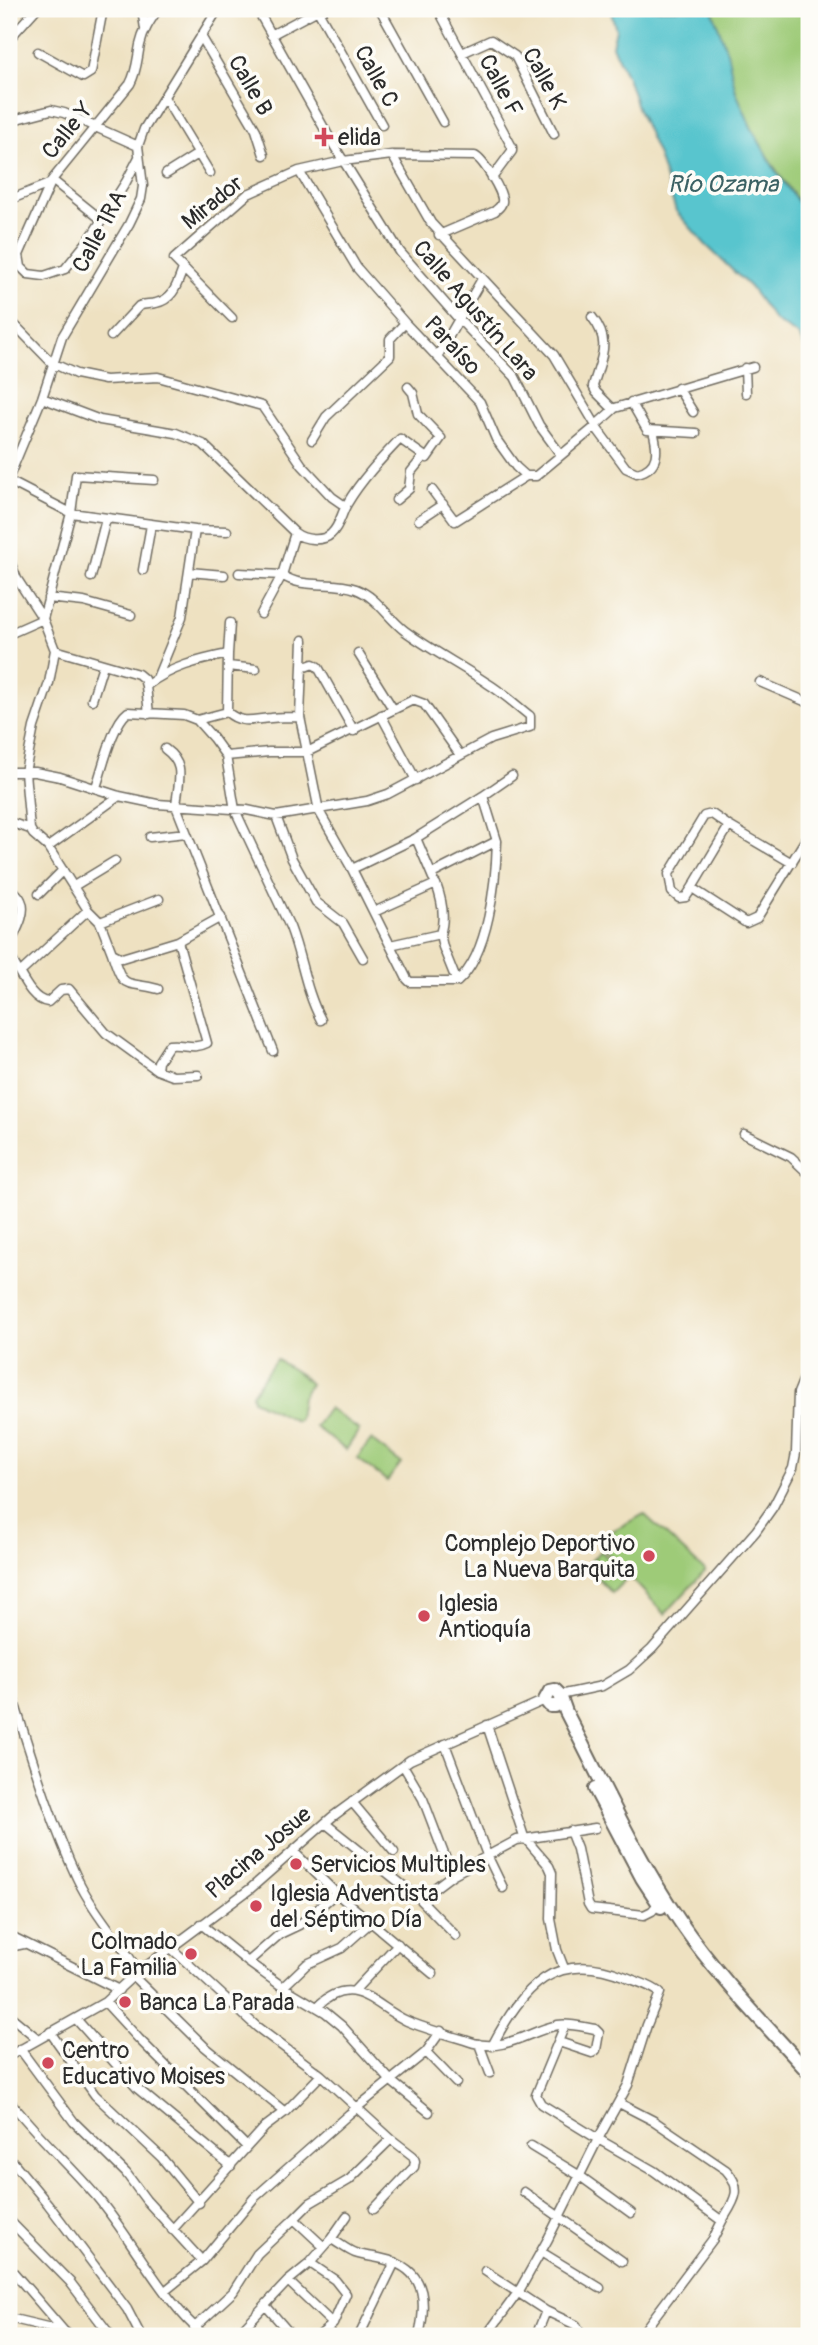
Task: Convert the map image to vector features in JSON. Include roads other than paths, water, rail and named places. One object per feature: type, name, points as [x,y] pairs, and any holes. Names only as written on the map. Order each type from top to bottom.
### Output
[{"type":"street","points":[[9,39],[36,9]]},
{"type":"street","points":[[38,51],[83,77],[87,76],[91,72],[103,9]]},
{"type":"street","points":[[142,9],[145,29]]},
{"type":"street","name":"Calle Y","points":[[139,157],[102,220],[65,269],[44,276],[28,274],[21,267],[19,255],[50,182],[134,78],[145,29],[158,9]]},
{"type":"street","points":[[9,121],[51,110],[64,113],[138,146],[144,129],[218,9]]},
{"type":"street","name":"Calle Agustín Lara","points":[[257,9],[343,160],[405,260],[518,382],[539,425],[561,455]]},
{"type":"street","points":[[271,35],[320,9]]},
{"type":"street","name":"Calle C","points":[[320,9],[382,125]]},
{"type":"street","points":[[380,9],[443,122]]},
{"type":"street","name":"Calle F","points":[[438,9],[512,147],[512,151],[492,178]]},
{"type":"street","name":"Calle B","points":[[201,36],[256,130],[264,155]]},
{"type":"street","name":"Calle K","points":[[462,53],[491,40],[512,52],[554,134]]},
{"type":"street","points":[[164,97],[210,173]]},
{"type":"street","name":"Calle 1RA","points":[[9,479],[42,398],[62,337],[141,199],[143,186],[138,146]]},
{"type":"street","points":[[166,174],[198,154]]},
{"type":"street","points":[[392,155],[439,234],[556,357],[595,427],[626,468],[637,473],[649,469],[654,463],[657,446],[653,431]]},
{"type":"street","name":"Mirador","points":[[183,269],[174,259],[248,194],[299,171],[343,160],[392,155],[475,156],[482,161],[502,197],[501,204],[495,211],[439,234]]},
{"type":"street","name":"Paraíso","points":[[299,171],[352,261],[405,323],[481,404],[500,444],[526,476]]},
{"type":"street","points":[[9,200],[50,182],[102,220]]},
{"type":"street","points":[[111,336],[139,306],[158,303],[176,290],[183,269],[232,318]]},
{"type":"street","points":[[437,357],[482,279]]},
{"type":"street","points":[[592,317],[602,331],[605,345],[593,386],[613,409]]},
{"type":"street","points":[[9,319],[52,363],[85,377],[105,380],[158,377],[256,403],[266,410],[302,465],[332,497],[345,506]]},
{"type":"street","points":[[312,440],[326,417],[389,357],[390,339],[405,323]]},
{"type":"street","points":[[432,490],[456,521],[526,476],[539,475],[613,409],[749,368],[746,393]]},
{"type":"street","points":[[42,398],[100,420],[176,433],[203,444],[301,538],[328,536],[338,526],[345,506],[375,465],[400,439],[428,458],[441,438],[418,414],[413,393],[408,387]]},
{"type":"street","points":[[678,388],[693,412]]},
{"type":"street","points":[[631,402],[645,427],[653,431],[696,433]]},
{"type":"street","points":[[396,500],[409,489],[411,472],[424,456]]},
{"type":"street","points":[[43,619],[71,513],[76,475],[153,480]]},
{"type":"street","points":[[9,479],[71,513],[151,526],[227,531]]},
{"type":"street","points":[[419,520],[443,504]]},
{"type":"street","points":[[91,577],[106,519]]},
{"type":"street","points":[[143,570],[151,526]]},
{"type":"street","points":[[157,678],[182,617],[195,530]]},
{"type":"street","points":[[261,614],[282,575],[295,533]]},
{"type":"street","points":[[9,545],[13,580],[43,619],[55,650],[25,772],[30,829]]},
{"type":"street","points":[[189,572],[224,575]]},
{"type":"street","points":[[9,772],[60,777],[120,796],[176,806],[276,816],[367,801],[416,780],[491,739],[526,730],[532,723],[530,716],[490,684],[407,632],[373,599],[358,590],[341,585],[302,582],[282,575],[239,573]]},
{"type":"street","points":[[48,598],[84,602],[131,615]]},
{"type":"street","points":[[9,634],[43,619]]},
{"type":"street","points":[[230,623],[227,712],[232,717],[245,721],[300,717]]},
{"type":"street","points":[[303,640],[300,717],[318,811],[352,869],[411,982],[457,982],[473,963],[486,924],[496,873],[497,841],[482,796]]},
{"type":"street","points":[[55,650],[138,674],[144,679],[146,686],[149,714]]},
{"type":"street","points":[[146,686],[157,678],[195,661],[228,653]]},
{"type":"street","points":[[358,653],[393,709]]},
{"type":"street","points":[[302,668],[313,664],[318,667],[354,731]]},
{"type":"street","points":[[92,701],[103,665]]},
{"type":"street","points":[[228,666],[256,668]]},
{"type":"street","points":[[760,682],[808,700]]},
{"type":"street","points":[[226,756],[307,752],[354,731],[413,699],[419,701],[460,755]]},
{"type":"street","points":[[96,787],[110,745],[128,712],[184,715],[197,720],[207,730],[226,756],[234,810],[290,927],[297,944],[308,992],[321,1020]]},
{"type":"street","points":[[197,720],[227,712]]},
{"type":"street","points":[[381,715],[416,780]]},
{"type":"street","points":[[165,749],[177,758],[179,768],[176,806],[273,1051]]},
{"type":"street","points":[[352,869],[416,838],[512,776]]},
{"type":"street","points":[[48,847],[120,796]]},
{"type":"street","points":[[729,826],[686,897],[679,898],[672,892],[669,874],[704,816],[712,814],[792,863]]},
{"type":"street","points":[[276,816],[292,859],[316,902],[342,923],[363,958]]},
{"type":"street","points":[[9,822],[30,829],[48,847],[88,910],[100,922],[119,976],[125,983],[158,989]]},
{"type":"street","points":[[150,836],[186,833]]},
{"type":"street","points":[[692,888],[749,923],[757,918],[809,834]]},
{"type":"street","points":[[416,838],[442,900],[440,934],[457,982]]},
{"type":"street","points":[[432,874],[497,841]]},
{"type":"street","points":[[74,886],[115,862]]},
{"type":"street","points":[[39,894],[64,870]]},
{"type":"street","points":[[373,912],[436,884]]},
{"type":"street","points":[[9,886],[20,897],[23,905],[21,920],[9,946]]},
{"type":"street","points":[[100,922],[159,899]]},
{"type":"street","points":[[21,972],[88,910]]},
{"type":"street","points":[[113,953],[122,958],[137,956],[178,941],[221,916]]},
{"type":"street","points":[[390,945],[440,934]]},
{"type":"street","points":[[157,1070],[158,1062],[169,1045],[200,1047],[207,1043],[178,941]]},
{"type":"street","points":[[9,956],[33,995],[40,1001],[48,1002],[61,990],[69,989],[106,1032],[157,1070],[173,1076],[198,1075]]},
{"type":"street","points":[[744,1134],[791,1157],[809,1174]]},
{"type":"street","name":"Placina Josue","points":[[9,2056],[105,2002],[170,1947],[250,1889],[325,1823],[402,1765],[486,1725],[602,1686],[629,1670],[652,1649],[757,1531],[773,1507],[793,1468],[798,1393],[809,1366]]},
{"type":"street","points":[[9,1686],[36,1771],[77,1878],[96,1911],[121,1943],[136,1974],[204,2046],[285,2112]]},
{"type":"street","points":[[555,1700],[613,1825],[659,1903],[809,2084]]},
{"type":"street","points":[[555,1700],[679,1927]]},
{"type":"street","points":[[486,1725],[524,1838],[552,1873],[551,1919],[557,1950],[564,1968]]},
{"type":"street","points":[[445,1744],[487,1855],[503,1888]]},
{"type":"street","points":[[402,1765],[423,1799],[453,1875]]},
{"type":"street","points":[[352,1802],[394,1852]]},
{"type":"street","points":[[325,1823],[420,1899],[456,1936]]},
{"type":"street","points":[[420,1899],[487,1855],[524,1838],[595,1828]]},
{"type":"street","points":[[570,1831],[591,1909],[644,1915],[659,1903]]},
{"type":"street","points":[[293,1851],[336,1892],[433,1974]]},
{"type":"street","points":[[248,1962],[280,1934],[299,1925],[336,1892]]},
{"type":"street","points":[[283,1987],[307,1964],[342,1948],[371,1922]]},
{"type":"street","points":[[201,1924],[248,1962],[342,2026],[391,2081],[429,2112]]},
{"type":"street","points":[[9,1935],[119,1990]]},
{"type":"street","points":[[9,1947],[24,1944]]},
{"type":"street","points":[[354,1991],[398,1944]]},
{"type":"street","points":[[170,1947],[257,2027],[321,2075],[413,2156],[414,2167],[374,2209]]},
{"type":"street","points":[[486,2336],[519,2291],[628,2085],[660,1993],[611,1971],[590,1967],[564,1968],[525,1992],[510,2012],[492,2046]]},
{"type":"street","points":[[725,1984],[809,2073]]},
{"type":"street","points":[[317,2007],[340,1992],[354,1991],[372,1998],[406,2020],[478,2044],[492,2046],[513,2042],[542,2029],[565,2025],[595,2029],[598,2033],[596,2050],[592,2053],[559,2042]]},
{"type":"street","points":[[105,2002],[247,2147]]},
{"type":"street","points":[[9,2015],[38,2039]]},
{"type":"street","points":[[76,2018],[138,2089],[231,2166]]},
{"type":"street","points":[[565,2025],[537,2091],[541,2104],[654,2171],[722,2221]]},
{"type":"street","points":[[165,2291],[202,2261],[254,2198],[426,2052],[441,2031]]},
{"type":"street","points":[[50,2032],[95,2095],[161,2157],[199,2203]]},
{"type":"street","points":[[478,2044],[490,2073]]},
{"type":"street","points":[[20,2049],[74,2122],[126,2173],[172,2230],[202,2261]]},
{"type":"street","points":[[426,2052],[456,2083]]},
{"type":"street","points":[[172,2230],[265,2127],[285,2112],[321,2075]]},
{"type":"street","points":[[9,2101],[38,2136],[96,2196],[165,2291],[194,2328],[205,2336]]},
{"type":"street","points":[[619,2102],[654,2121],[726,2170],[735,2180],[736,2193],[713,2239],[640,2336]]},
{"type":"street","points":[[194,2328],[233,2292],[257,2254],[310,2203],[349,2180],[391,2139]]},
{"type":"street","points":[[531,2146],[580,2176],[631,2213]]},
{"type":"street","points":[[9,2157],[127,2309],[141,2336]]},
{"type":"street","points":[[524,2192],[622,2261]]},
{"type":"street","points":[[236,2336],[288,2281],[310,2263],[346,2216]]},
{"type":"street","points":[[294,2219],[324,2247]]},
{"type":"street","points":[[9,2220],[70,2282],[111,2336]]},
{"type":"street","points":[[331,2239],[354,2252],[395,2262],[421,2283],[422,2316],[419,2336]]},
{"type":"street","points":[[541,2252],[600,2288]]},
{"type":"street","points":[[360,2334],[395,2262]]},
{"type":"street","points":[[310,2263],[335,2280],[346,2294],[333,2324],[319,2336]]},
{"type":"street","points":[[9,2267],[67,2334]]},
{"type":"street","points":[[485,2271],[519,2291],[545,2311],[576,2325],[582,2336]]},
{"type":"street","points":[[288,2281],[333,2324]]},
{"type":"street","points":[[266,2306],[292,2336]]},
{"type":"street","points":[[536,2336],[545,2311]]},
{"type":"street","points":[[9,2321],[67,2334]]},
{"type":"street","points":[[40,2336],[44,2327]]},
{"type":"water","name":"Río Ozama","points":[[610,9],[712,9],[727,52],[736,92],[751,127],[775,170],[809,217],[809,355],[799,336],[774,320],[750,287],[705,244],[676,211],[657,153],[612,46],[616,29]]},
{"type":"place","name":"elida","points":[[324,137]]},
{"type":"place","name":"Complejo Deportivo La Nueva Barquita","points":[[649,1556]]},
{"type":"place","name":"Iglesia Antioquía","points":[[424,1616]]},
{"type":"place","name":"Servicios Multiples","points":[[296,1864]]},
{"type":"place","name":"Iglesia Adventista del Séptimo Día","points":[[256,1906]]},
{"type":"place","name":"Colmado La Familia","points":[[191,1954]]},
{"type":"place","name":"Banca La Parada","points":[[125,2002]]},
{"type":"place","name":"Centro Educativo Moises","points":[[48,2063]]}]
